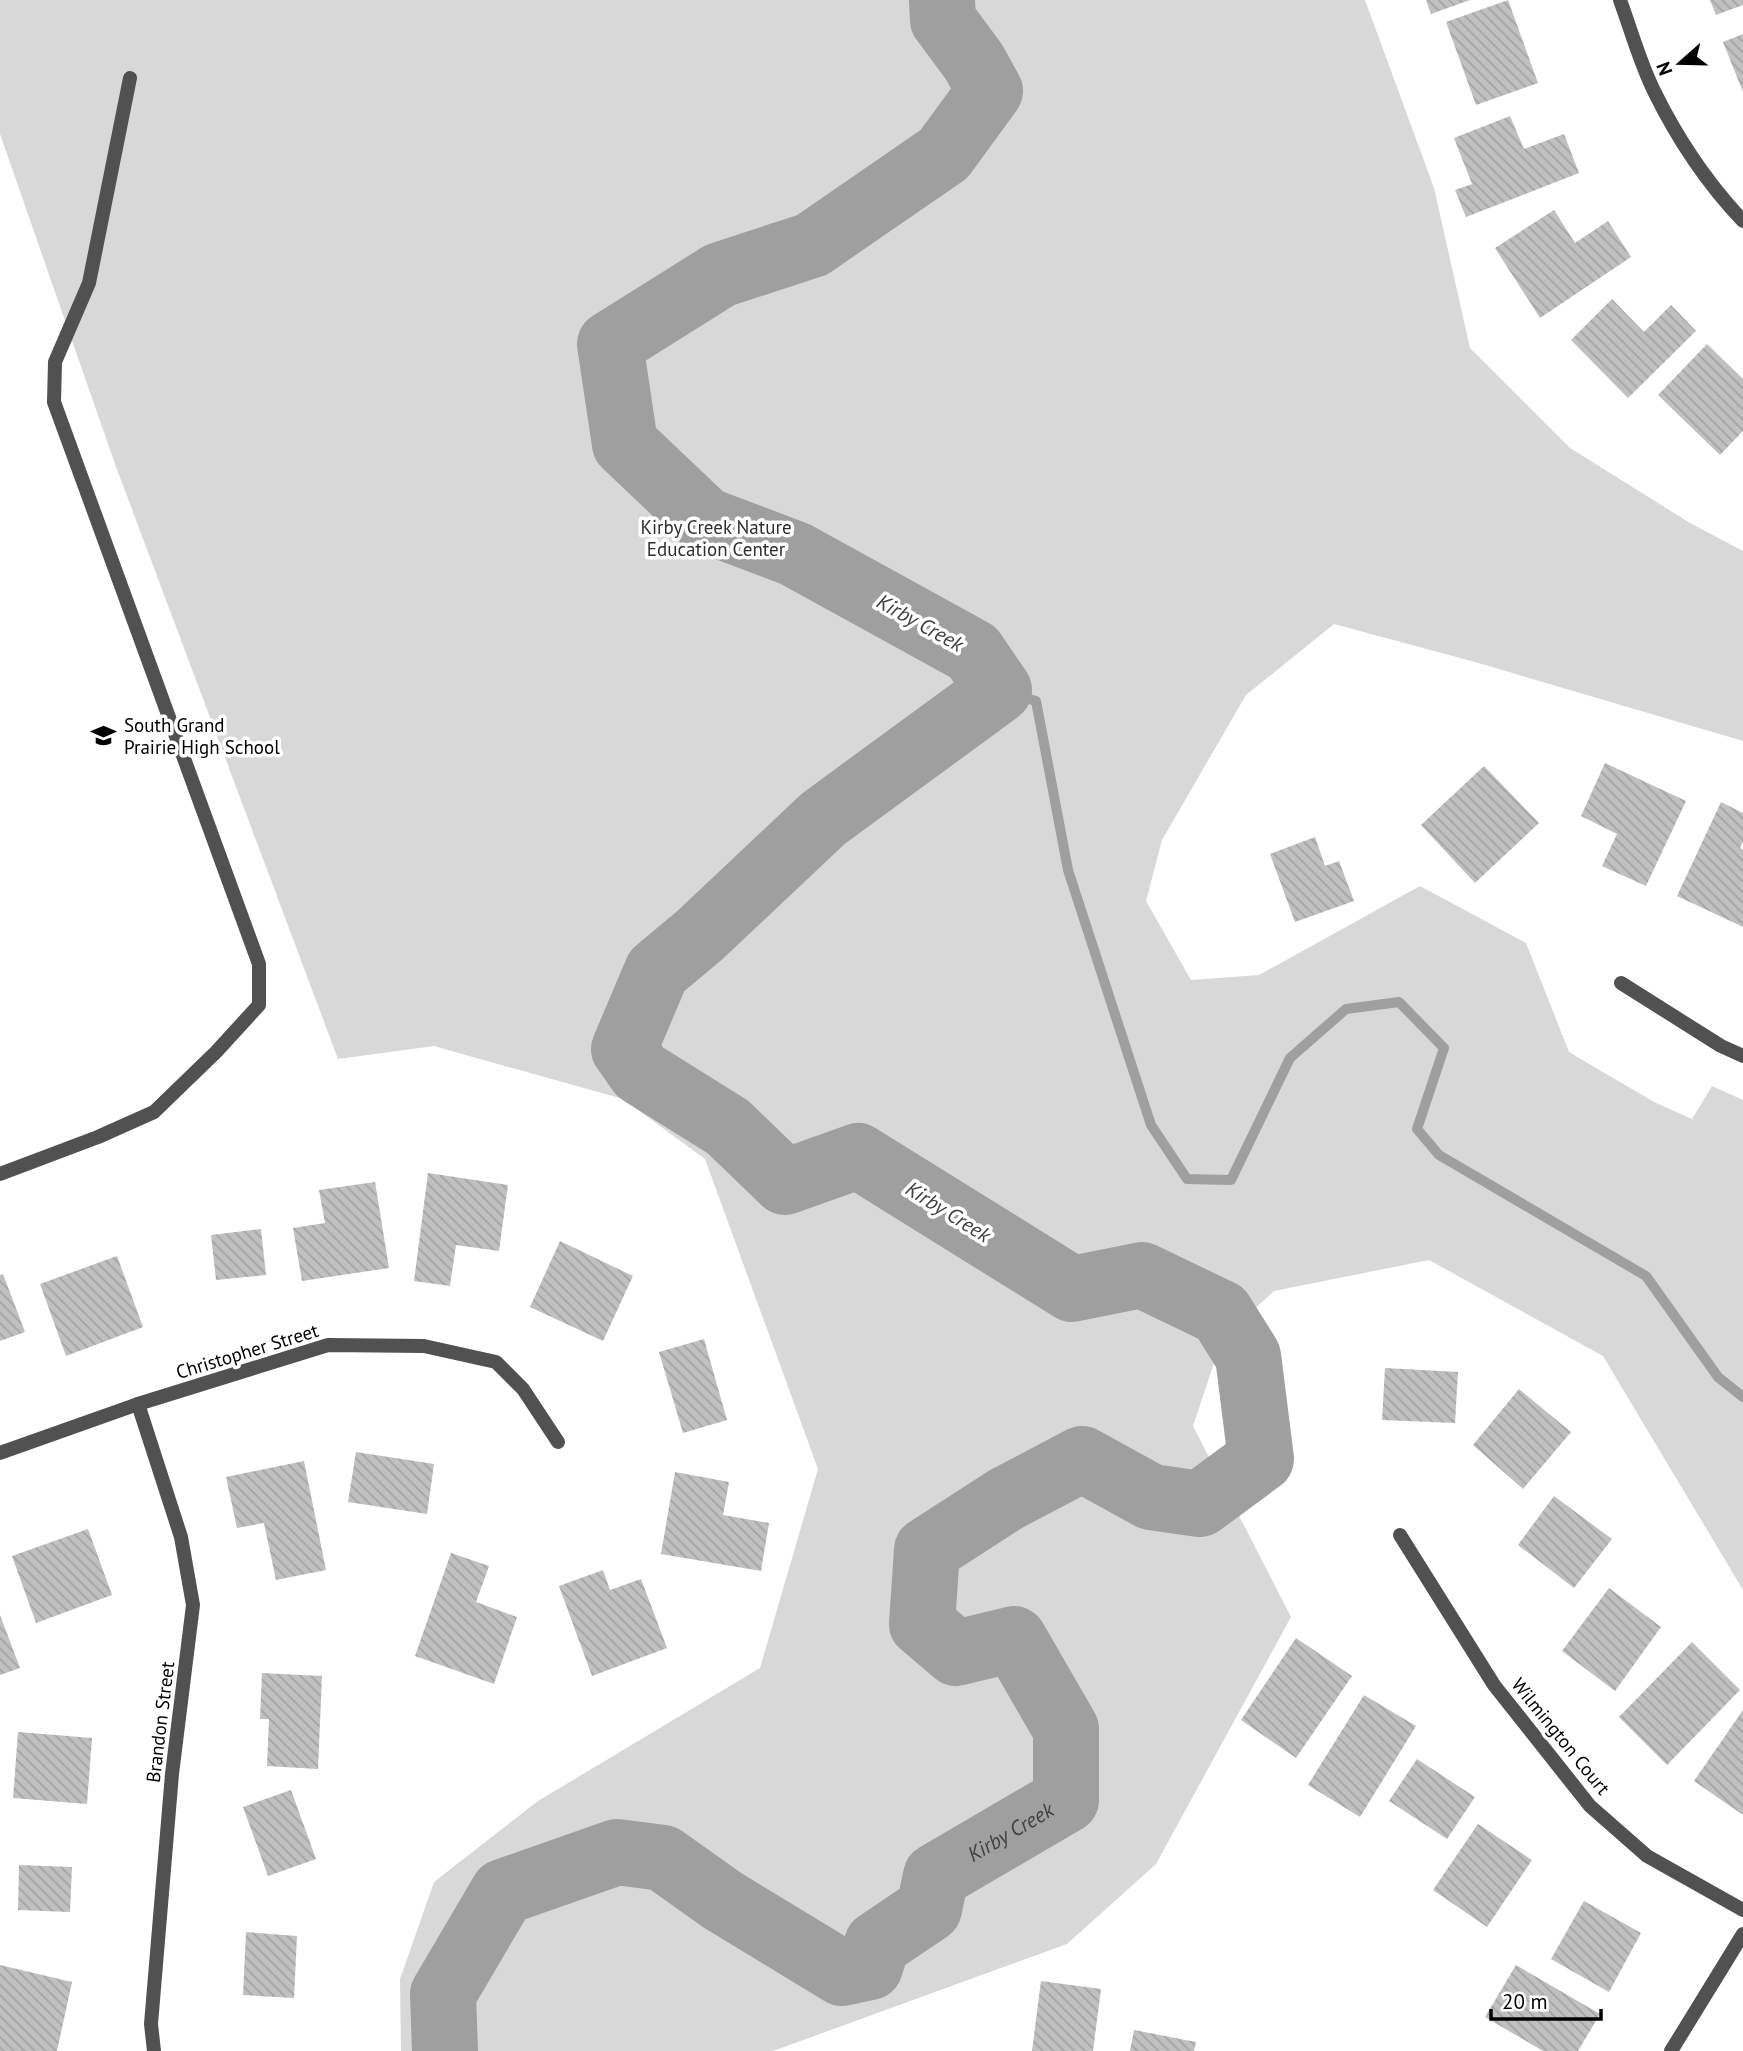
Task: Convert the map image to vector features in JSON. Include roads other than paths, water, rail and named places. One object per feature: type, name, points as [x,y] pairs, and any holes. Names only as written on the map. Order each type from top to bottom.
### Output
[{"type":"street","points":[[1620,0],[1653,89],[1670,121],[1722,199],[1743,221]]},
{"type":"street","points":[[0,1174],[98,1137],[154,1112],[216,1052],[259,1004],[259,964],[54,402],[55,362],[89,283],[130,78]]},
{"type":"street","points":[[1620,983],[1743,1056]]},
{"type":"street","name":"Christopher Street","points":[[0,1454],[138,1404],[328,1345],[424,1346],[496,1362],[523,1389],[558,1442]]},
{"type":"street","name":"Brandon Street","points":[[138,1404],[181,1537],[193,1605],[172,1774],[151,2024],[154,2051]]},
{"type":"street","name":"Wilmington Court","points":[[1400,1535],[1494,1685],[1590,1806],[1647,1856],[1743,1910]]},
{"type":"street","points":[[1671,2051],[1743,1934]]},
{"type":"waterway","name":"Kirby Creek","points":[[445,2051],[443,1994],[503,1892],[617,1852],[663,1858],[722,1900],[842,1973],[870,1967],[877,1944],[929,1909],[936,1876],[1066,1800],[1066,1729],[1014,1639],[956,1653],[922,1624],[927,1550],[1006,1499],[1082,1459],[1151,1497],[1200,1504],[1261,1459],[1248,1356],[1221,1313],[1142,1275],[1072,1289],[858,1156],[785,1182],[728,1127],[640,1072],[624,1049],[657,971],[700,935],[823,819],[999,690],[973,652],[795,554],[705,520],[625,444],[610,344],[720,275],[812,245],[944,154],[990,91],[974,62],[943,20],[942,0]]},
{"type":"waterway","points":[[999,690],[1036,701],[1068,870],[1151,1125],[1187,1179],[1231,1180],[1290,1058],[1346,1009],[1399,1002],[1444,1048],[1417,1129],[1439,1155],[1646,1276],[1718,1377],[1743,1397]]},
{"type":"place","name":"South Grand Prairie High School","points":[[104,736]]},
{"type":"park label","name":"Kirby Creek Nature Education Center","points":[[716,538]]}]
